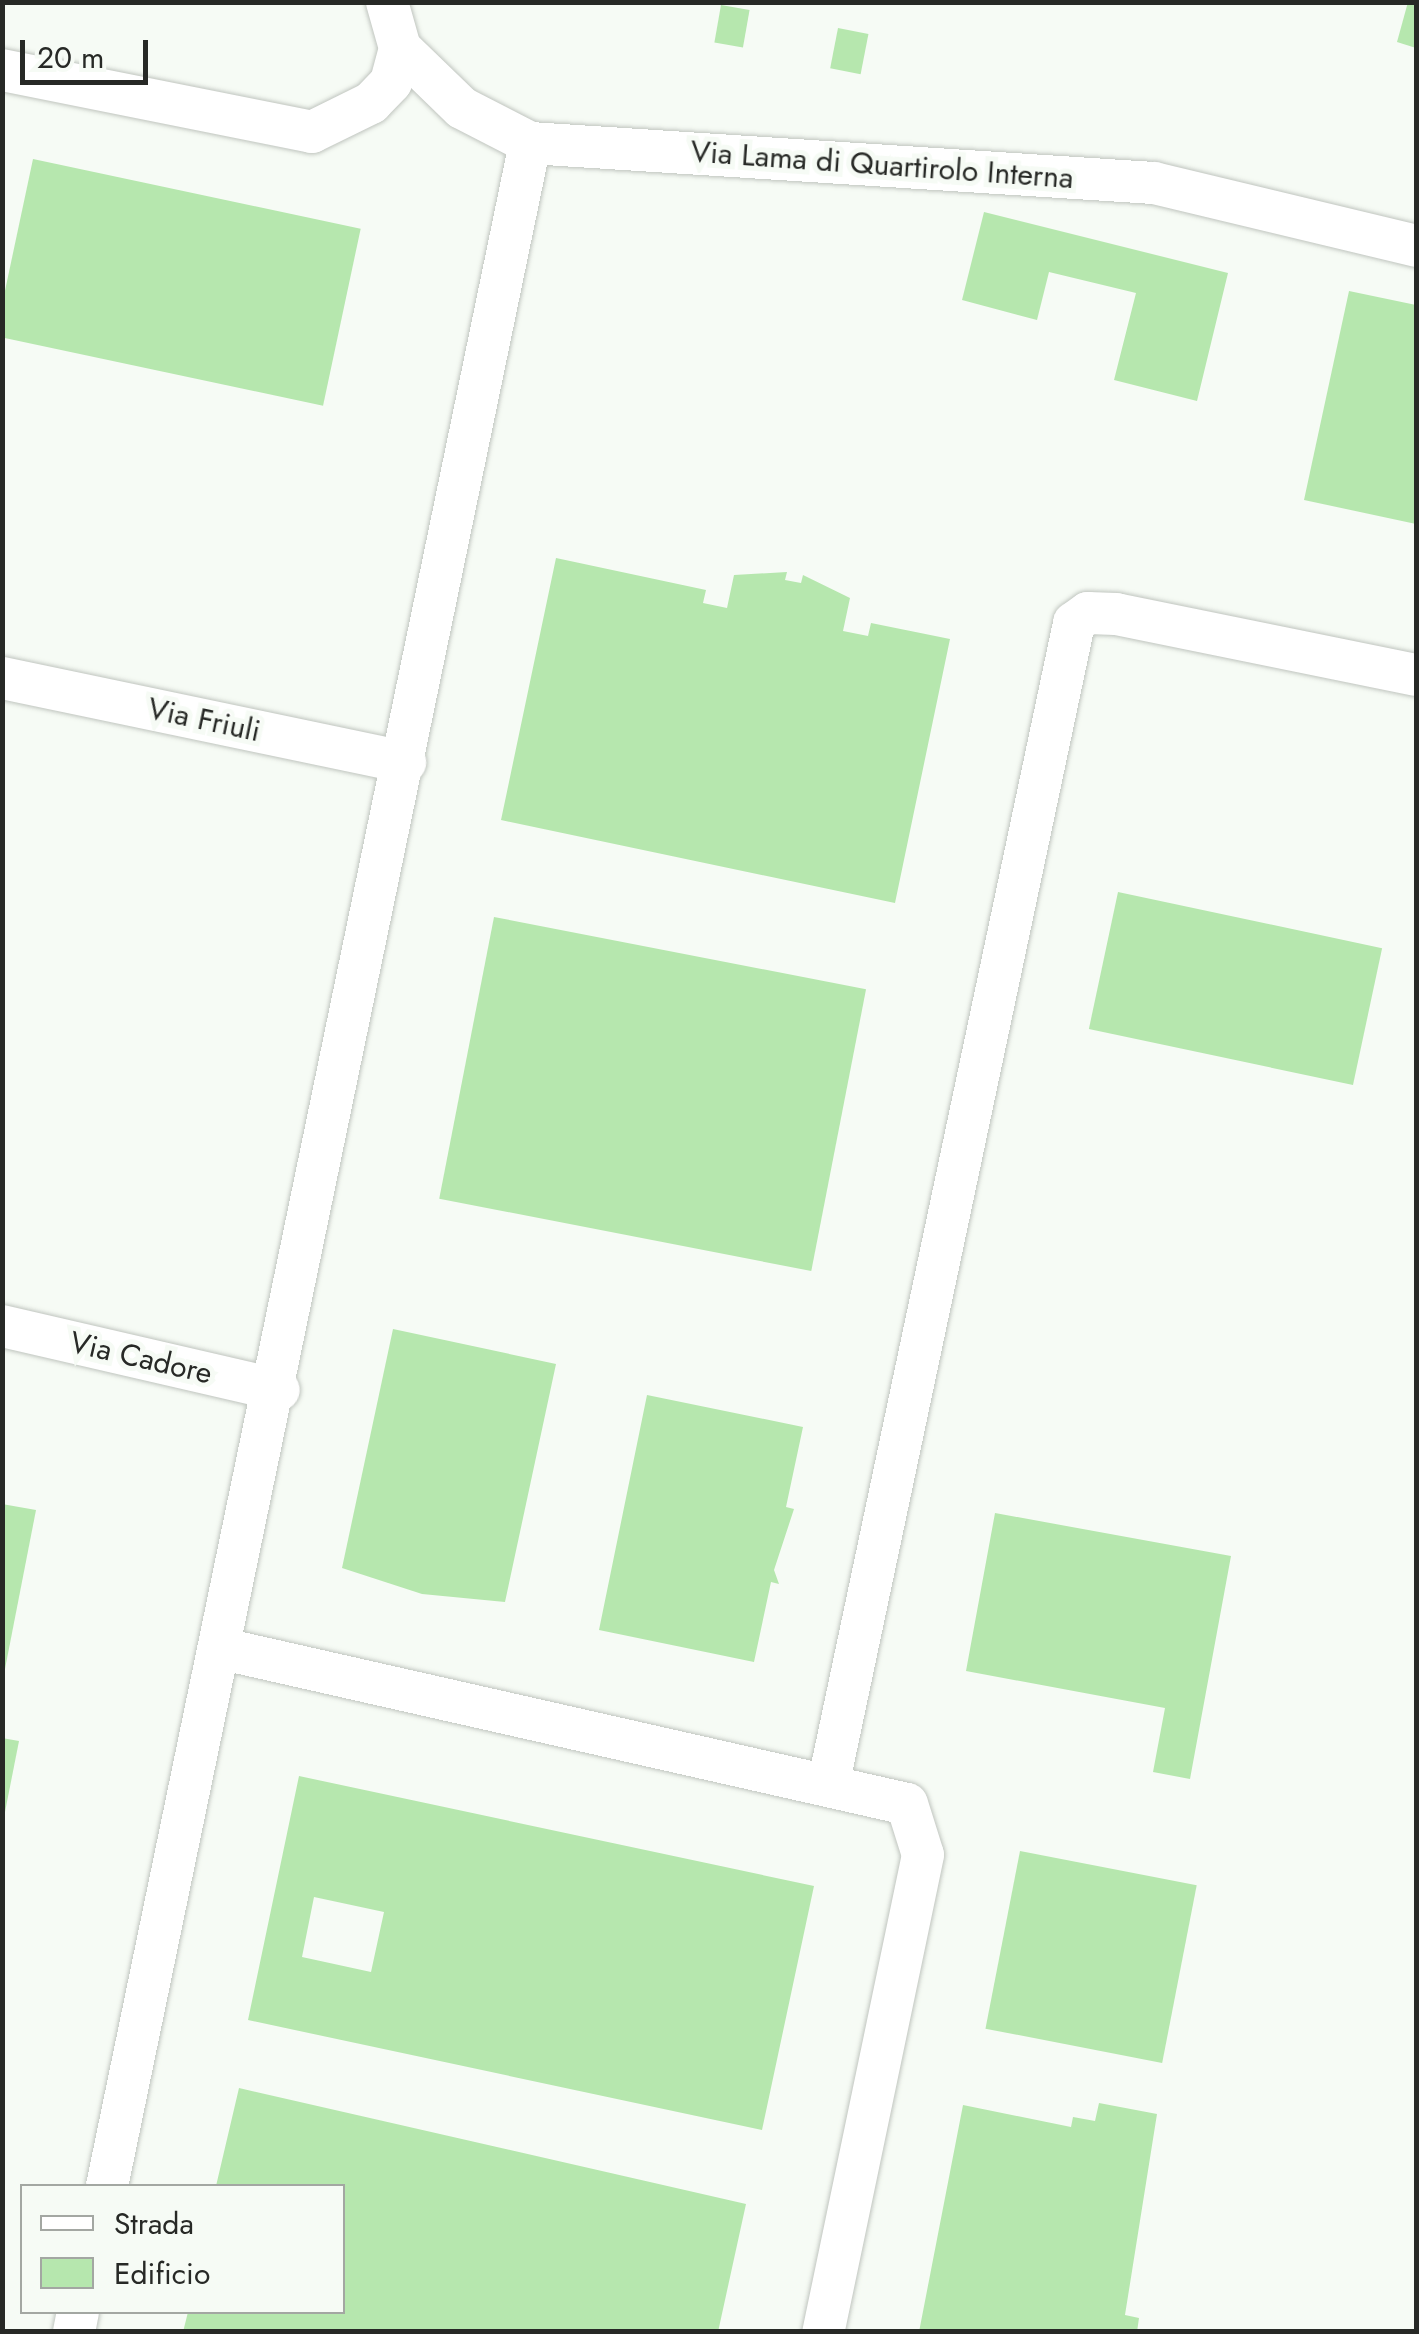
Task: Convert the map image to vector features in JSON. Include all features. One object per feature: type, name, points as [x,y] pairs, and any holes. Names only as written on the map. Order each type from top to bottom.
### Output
[{"type":"street","points":[[2,70],[312,132],[371,103],[390,82],[388,19]]},
{"type":"street","name":"Via Lama di Quartirolo Interna","points":[[388,19],[462,108],[530,143],[1154,183],[1416,246]]},
{"type":"street","points":[[107,2184],[279,1390],[530,143]]},
{"type":"street","points":[[829,1781],[1074,623],[1088,613],[1116,614],[1416,675]]},
{"type":"street","name":"Via Friuli","points":[[2,678],[404,762]]},
{"type":"street","name":"Via Cadore","points":[[2,1326],[279,1390]]},
{"type":"street","points":[[223,1649],[892,1794],[924,1837],[823,2332]]},
{"type":"building","points":[[1408,2],[1416,2],[1416,48],[1397,42]]},
{"type":"building","points":[[721,5],[750,10],[743,47],[714,42]]},
{"type":"building","points":[[838,28],[868,34],[861,74],[830,68]]},
{"type":"building","points":[[33,159],[361,229],[323,406],[2,337],[2,305]]},
{"type":"building","points":[[984,212],[1228,273],[1197,401],[1114,380],[1136,293],[1049,272],[1037,320],[962,300]]},
{"type":"building","points":[[1349,291],[1416,305],[1416,524],[1304,500]]},
{"type":"building","points":[[556,558],[706,590],[703,603],[727,608],[734,575],[787,572],[785,580],[801,583],[803,575],[850,598],[843,631],[868,636],[871,623],[950,639],[895,903],[501,820]]},
{"type":"building","points":[[1118,892],[1382,948],[1353,1085],[1089,1029]]},
{"type":"building","points":[[494,917],[866,989],[811,1271],[439,1199]]},
{"type":"building","points":[[393,1329],[556,1364],[505,1602],[422,1594],[342,1568]]},
{"type":"building","points":[[647,1395],[803,1427],[786,1507],[794,1509],[774,1570],[779,1584],[771,1582],[754,1662],[599,1630]]},
{"type":"building","points":[[2,1504],[36,1510],[4,1674],[2,1674]]},
{"type":"building","points":[[995,1513],[1231,1556],[1190,1779],[1153,1772],[1165,1708],[966,1671]]},
{"type":"building","points":[[2,1738],[19,1741],[4,1817],[2,1816]]},
{"type":"building","points":[[299,1776],[814,1886],[762,2130],[248,2020]],"holes":[[[314,1897],[384,1912],[371,1972],[302,1957]]]},
{"type":"building","points":[[1020,1851],[1197,1885],[1162,2063],[985,2029]]},
{"type":"building","points":[[239,2088],[746,2204],[718,2332],[183,2332],[188,2314],[345,2314],[345,2184],[216,2184]]},
{"type":"building","points":[[1099,2103],[1157,2114],[1125,2315],[1139,2318],[1137,2332],[919,2332],[963,2105],[1071,2127],[1073,2117],[1095,2121]]}]
